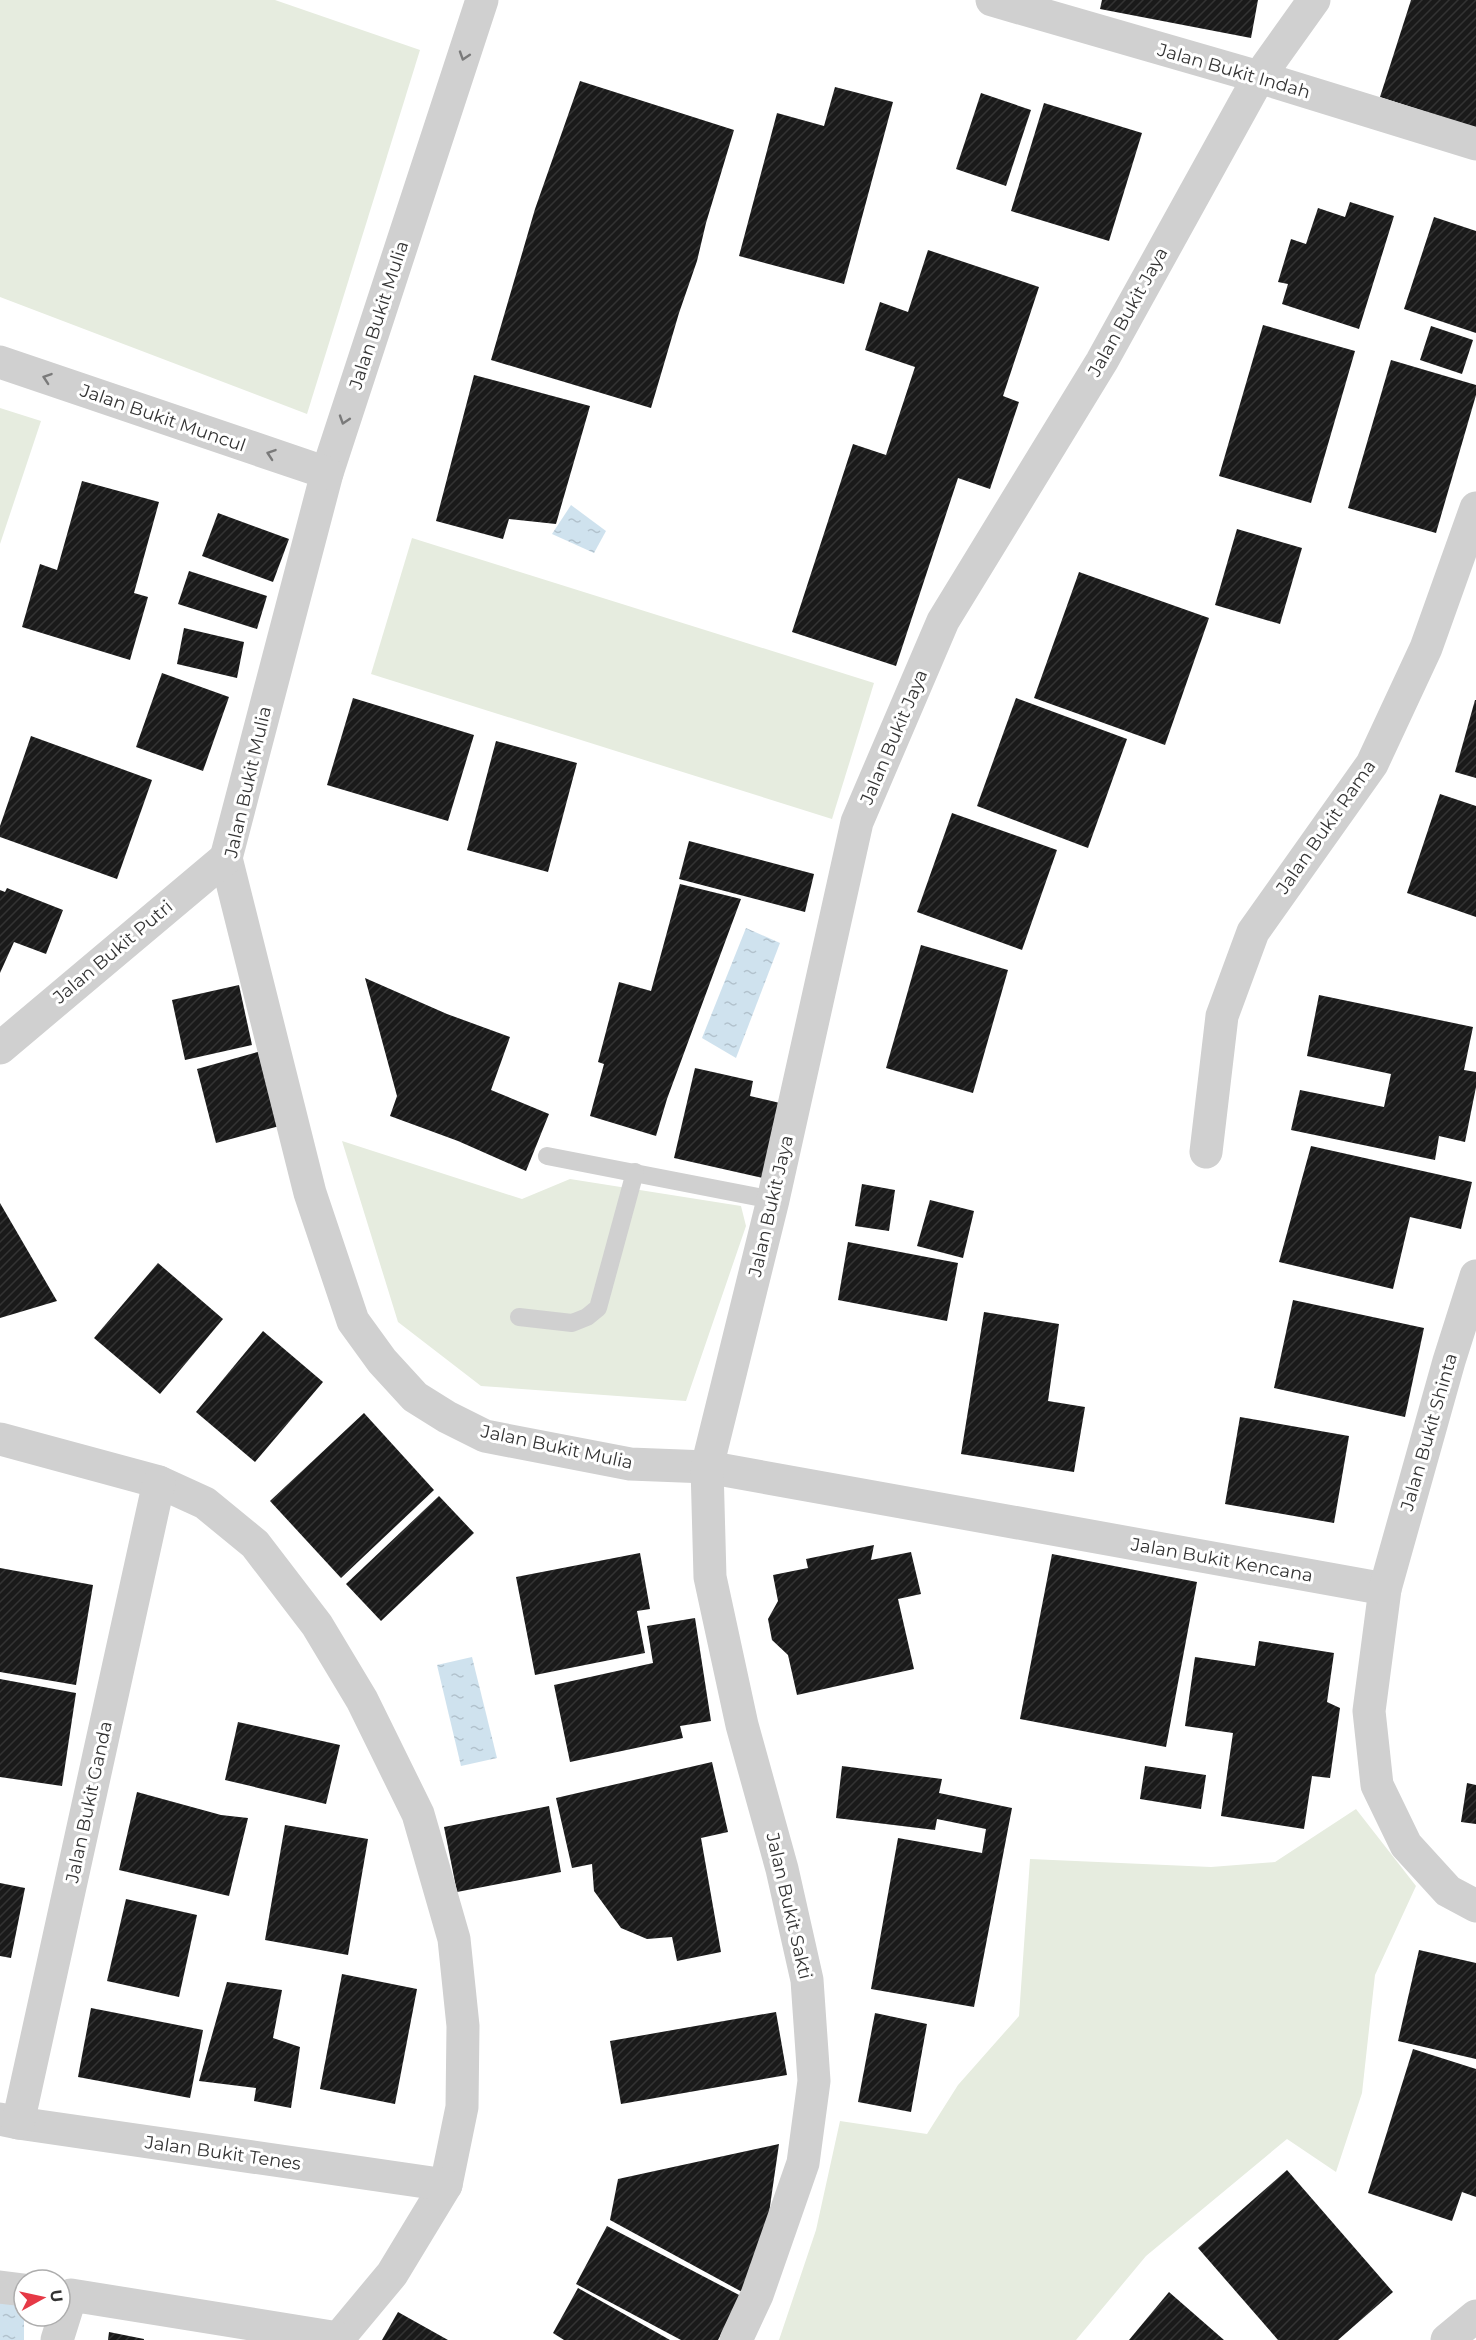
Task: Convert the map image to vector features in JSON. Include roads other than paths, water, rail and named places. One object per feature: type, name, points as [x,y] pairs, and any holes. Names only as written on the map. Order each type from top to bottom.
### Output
[{"type":"street","name":"Jalan Bukit Mulia","points":[[482,0],[327,473],[226,858],[310,1193],[353,1321],[382,1361],[415,1397],[447,1417],[485,1436],[630,1464],[707,1467]]},
{"type":"street","name":"Jalan Bukit Indah","points":[[992,0],[1259,77],[1476,144]]},
{"type":"street","name":"Jalan Bukit Jaya","points":[[707,1467],[773,1200],[857,822],[943,621],[1102,361],[1259,77],[1314,0]]},
{"type":"street","name":"Jalan Bukit Muncul","points":[[0,362],[327,473]]},
{"type":"street","name":"Jalan Bukit Rama","points":[[1206,1152],[1222,1016],[1253,932],[1372,764],[1426,648],[1476,508]]},
{"type":"street","name":"Jalan Bukit Putri","points":[[0,1048],[226,858]]},
{"type":"street","name":"Jalan Bukit Shinta","points":[[1385,1589],[1449,1361],[1476,1276]]},
{"type":"street","points":[[0,1439],[159,1482],[205,1503],[255,1545],[317,1625],[362,1700],[418,1814],[454,1939],[463,2026],[462,2107],[446,2185],[392,2274],[337,2339],[72,2296]]},
{"type":"street","name":"Jalan Bukit Kencana","points":[[707,1467],[1385,1589]]},
{"type":"street","name":"Jalan Bukit Sakti","points":[[707,1467],[710,1577],[742,1725],[782,1869],[807,1980],[814,2081],[803,2163],[758,2295],[736,2340]]},
{"type":"street","name":"Jalan Bukit Ganda","points":[[9,2121],[159,1482]]},
{"type":"street","points":[[1385,1589],[1369,1712],[1377,1785],[1406,1845],[1448,1891],[1476,1906]]},
{"type":"street","name":"Jalan Bukit Tenes","points":[[9,2121],[446,2185]]},
{"type":"street","points":[[1447,2340],[1476,2316]]},
{"type":"lane","points":[[547,1156],[773,1200]]},
{"type":"lane","points":[[519,1317],[572,1323],[587,1317],[598,1308],[635,1172]]},
{"type":"water","points":[[571,505],[606,531],[594,553],[552,534]]},
{"type":"water","points":[[746,928],[780,943],[736,1058],[702,1038]]},
{"type":"water","points":[[472,1657],[497,1758],[461,1766],[437,1665]]},
{"type":"water","points":[[12,2300],[12,2328],[24,2328],[24,2340],[0,2340],[0,2303]]}]
